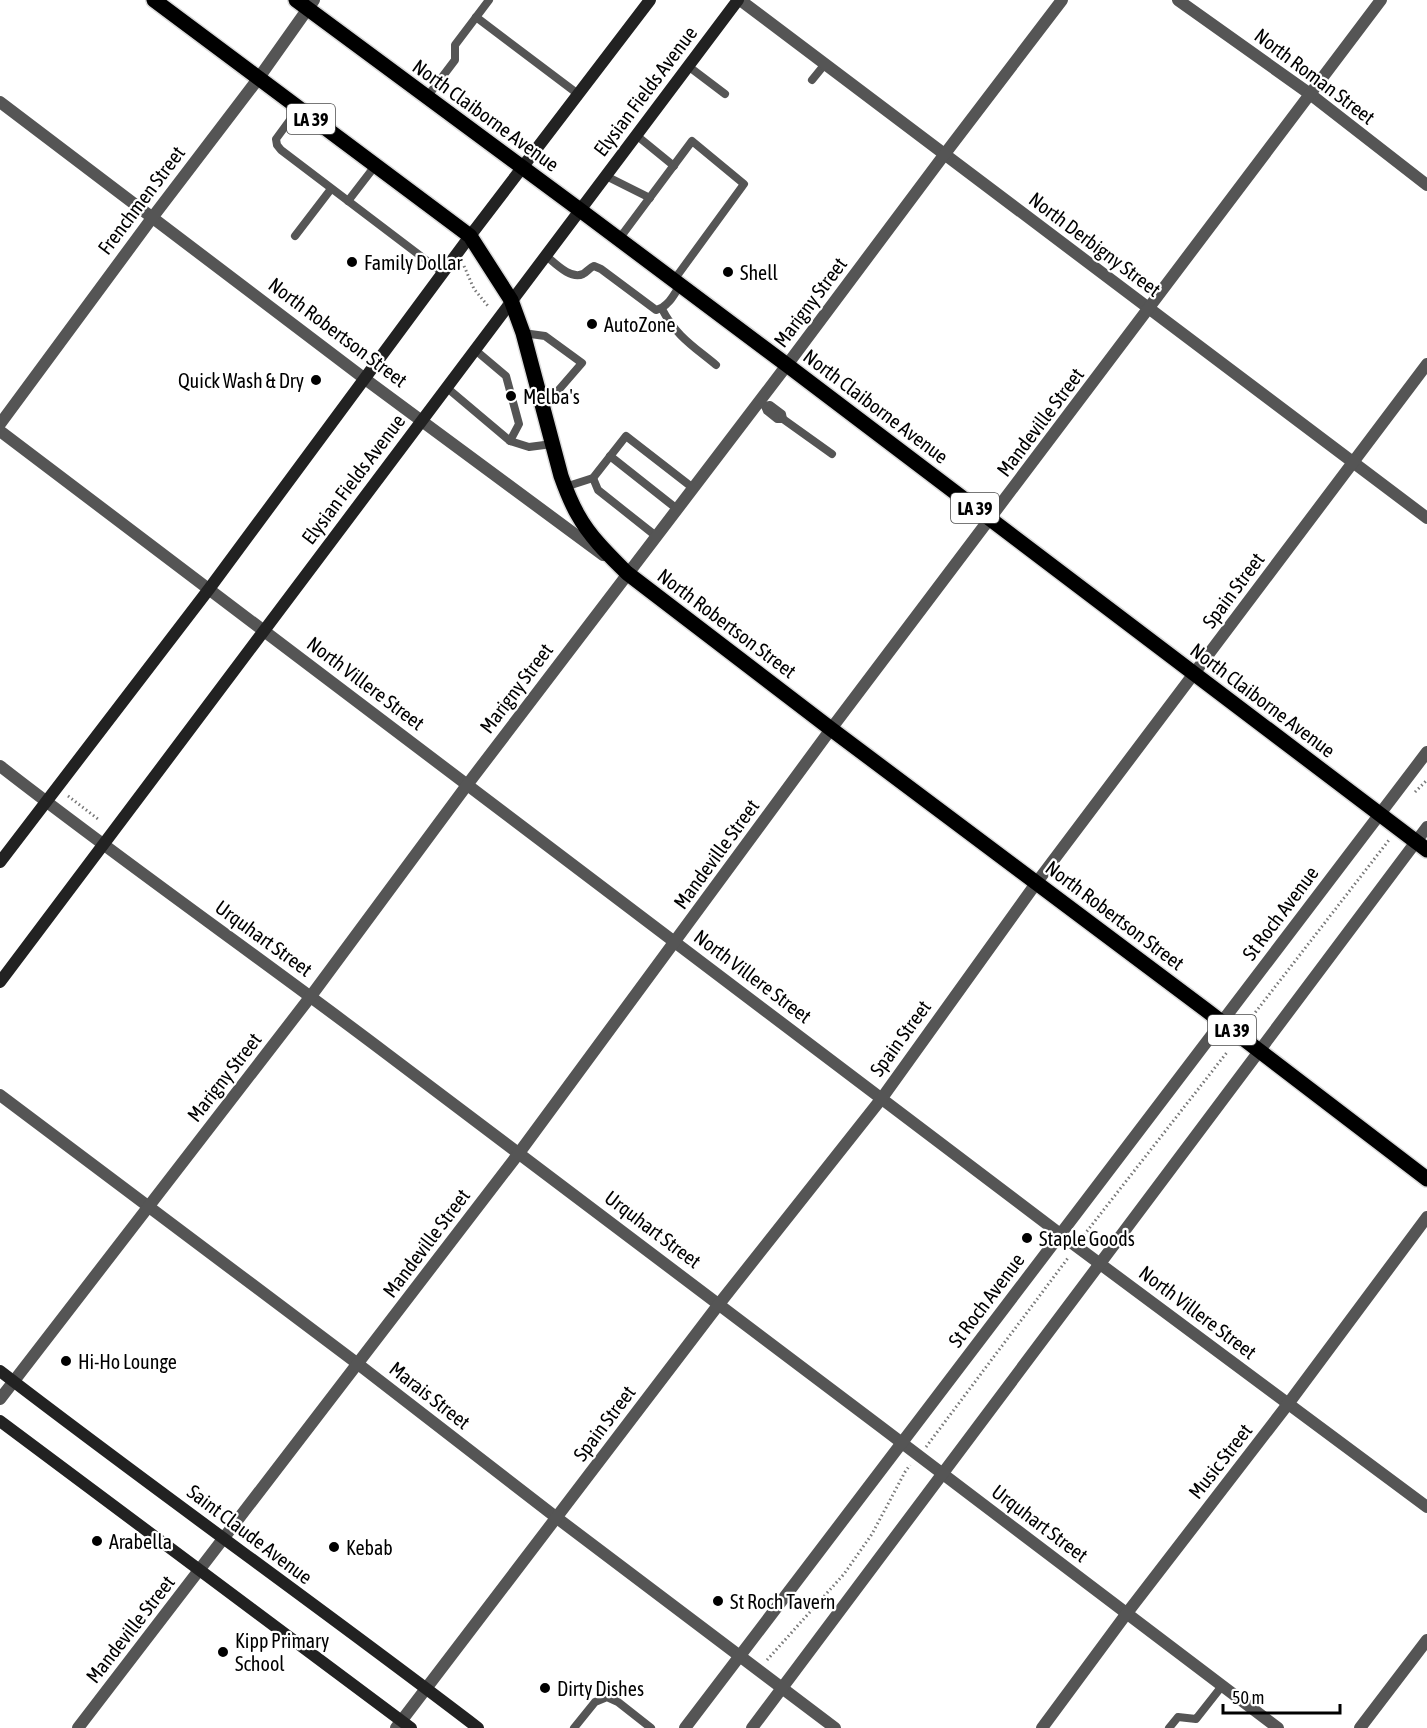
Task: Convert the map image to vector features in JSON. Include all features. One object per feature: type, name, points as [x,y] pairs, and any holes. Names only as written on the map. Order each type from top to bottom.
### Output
[{"type":"main road","name":"LA 39","points":[[154,0],[470,236],[511,300],[523,333],[565,487],[579,518],[608,554],[627,573]]},
{"type":"main road","points":[[0,862],[209,589],[470,236],[650,0]]},
{"type":"main road","name":"Elysian Fields Avenue","points":[[0,982],[474,349],[739,0]]},
{"type":"main road","name":"North Claiborne Avenue","points":[[306,3],[1421,846]]},
{"type":"main road","name":"North Robertson Street","points":[[627,573],[1427,1179]]},
{"type":"main road","name":"Saint Claude Avenue","points":[[0,1371],[223,1540],[478,1728]]},
{"type":"main road","points":[[0,1421],[200,1570],[403,1726]]},
{"type":"street","name":"North Derbigny Street","points":[[739,0],[1427,518]]},
{"type":"street","name":"Marigny Street","points":[[0,1399],[311,996],[627,573],[762,404],[787,365],[1062,0]]},
{"type":"street","name":"North Roman Street","points":[[1178,0],[1310,94],[1427,185]]},
{"type":"street","name":"Mandeville Street","points":[[78,1728],[519,1153],[831,729],[1381,0]]},
{"type":"street","name":"Frenchmen Street","points":[[0,424],[258,79],[306,3]]},
{"type":"street","name":"North Robertson Street","points":[[0,102],[365,379],[627,573]]},
{"type":"street","name":"Spain Street","points":[[403,1726],[426,1688],[719,1304],[882,1098],[1037,882],[1427,364]]},
{"type":"street","name":"North Villere Street","points":[[0,431],[1076,1246],[1427,1507]]},
{"type":"street","name":"St Roch Avenue","points":[[685,1728],[1427,752]]},
{"type":"street","name":"Urquhart Street","points":[[0,766],[311,996],[1278,1728]]},
{"type":"street","points":[[752,1728],[1259,1050],[1421,846],[1427,827]]},
{"type":"street","name":"Marais Street","points":[[0,1095],[358,1364],[835,1728]]},
{"type":"street","name":"Music Street","points":[[1042,1728],[1126,1613],[1288,1404],[1427,1216]]},
{"type":"street","points":[[1360,1728],[1427,1640]]},
{"type":"lane","points":[[428,97],[455,60],[455,45],[489,0]]},
{"type":"lane","points":[[476,17],[578,94]]},
{"type":"lane","points":[[812,80],[825,64]]},
{"type":"lane","points":[[688,66],[725,94]]},
{"type":"lane","points":[[298,109],[276,139],[281,150],[443,273]]},
{"type":"lane","points":[[636,135],[674,166]]},
{"type":"lane","points":[[619,239],[692,141],[744,184],[662,309]]},
{"type":"lane","points":[[348,201],[375,166]]},
{"type":"lane","points":[[606,176],[650,198]]},
{"type":"lane","points":[[295,236],[332,189]]},
{"type":"lane","points":[[545,255],[574,276],[583,274],[594,266],[602,269],[656,310],[662,309]]},
{"type":"lane","points":[[662,309],[678,334],[716,365]]},
{"type":"lane","points":[[523,333],[545,336],[582,363],[543,409]]},
{"type":"lane","points":[[474,349],[506,376],[519,424],[510,441]]},
{"type":"lane","points":[[446,387],[510,441],[529,447],[552,444]]},
{"type":"lane","points":[[762,404],[770,405],[782,414],[783,419],[832,454]]},
{"type":"lane","points":[[565,487],[593,478],[626,436],[693,488]]},
{"type":"lane","points":[[610,456],[677,509]]},
{"type":"lane","points":[[593,478],[598,490],[656,536]]},
{"type":"lane","points":[[1169,1728],[1178,1717],[1196,1719],[1222,1686]]},
{"type":"lane","points":[[574,1728],[596,1702],[607,1697],[618,1702],[647,1727]]},
{"type":"path","points":[[464,266],[474,289],[488,306]]},
{"type":"path","points":[[66,795],[98,819]]},
{"type":"path","points":[[1250,1026],[1254,1014],[1389,840]]},
{"type":"path","points":[[759,1670],[844,1574],[872,1534],[905,1472],[1076,1246],[1228,1052]]},
{"type":"place","name":"Family Dollar","points":[[352,262]]},
{"type":"place","name":"Shell","points":[[728,272]]},
{"type":"place","name":"AutoZone","points":[[592,324]]},
{"type":"place","name":"Quick Wash & Dry","points":[[316,380]]},
{"type":"place","name":"Melba's","points":[[511,396]]},
{"type":"place","name":"Staple Goods","points":[[1027,1238]]},
{"type":"place","name":"Hi-Ho Lounge","points":[[66,1361]]},
{"type":"place","name":"Arabella","points":[[97,1541]]},
{"type":"place","name":"Kebab","points":[[334,1547]]},
{"type":"place","name":"St Roch Tavern","points":[[718,1601]]},
{"type":"place","name":"Kipp Primary School","points":[[223,1652]]},
{"type":"place","name":"Dirty Dishes","points":[[545,1688]]}]
